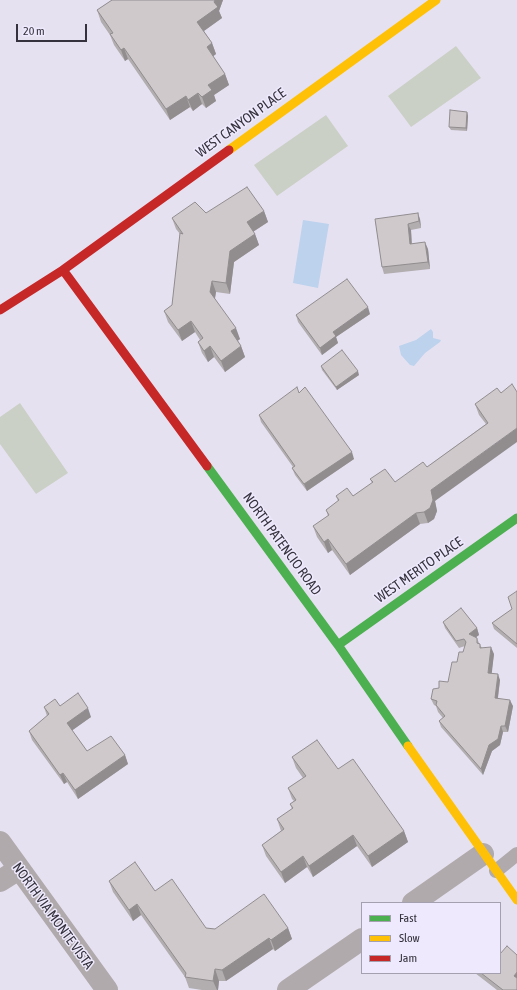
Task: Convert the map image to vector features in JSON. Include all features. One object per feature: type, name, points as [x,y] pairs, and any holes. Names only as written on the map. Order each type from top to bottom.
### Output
[{"type":"street","name":"WEST CANYON PLACE","points":[[63,270],[436,0]]},
{"type":"street","points":[[0,310],[63,270]]},
{"type":"street","name":"NORTH PATENCIO ROAD","points":[[63,270],[338,645],[517,900]]},
{"type":"street","name":"WEST MERITO PLACE","points":[[338,645],[517,518]]},
{"type":"street","name":"NORTH VIA MONTE VISTA","points":[[0,842],[107,990]]},
{"type":"street","points":[[415,902],[489,862]]},
{"type":"street","points":[[0,882],[19,869]]},
{"type":"street","points":[[288,990],[361,940]]},
{"type":"lane","points":[[489,862],[517,854]]},
{"type":"shaded area","points":[[456,46],[481,78],[411,127],[388,96]]},
{"type":"shaded area","points":[[326,115],[348,146],[277,196],[254,165]]},
{"type":"shaded area","points":[[20,403],[68,473],[36,494],[0,444],[0,417]]},
{"type":"water","points":[[303,220],[329,224],[318,288],[293,283]]},
{"type":"water","points":[[431,329],[433,332],[433,338],[441,340],[440,342],[425,353],[414,366],[410,365],[401,355],[399,346],[416,340]]},
{"type":"building","points":[[112,0],[215,0],[214,2],[218,7],[197,22],[212,43],[207,47],[225,74],[208,85],[212,90],[202,97],[198,93],[188,100],[186,96],[166,109],[124,48],[121,50],[110,34],[113,33],[97,10]]},
{"type":"building","points":[[450,110],[467,112],[466,128],[449,127]]},
{"type":"building","points":[[247,187],[264,211],[247,222],[255,234],[230,251],[226,283],[212,281],[210,292],[236,328],[231,331],[241,346],[221,361],[210,346],[204,351],[198,342],[203,338],[191,321],[178,330],[164,311],[172,305],[180,233],[183,234],[172,218],[195,202],[206,213]]},
{"type":"building","points":[[418,213],[419,221],[408,224],[410,244],[425,242],[428,262],[382,267],[375,219]]},
{"type":"building","points":[[347,279],[368,307],[333,332],[336,336],[320,348],[296,315]]},
{"type":"building","points":[[342,350],[358,371],[336,387],[321,366]]},
{"type":"building","points":[[512,384],[517,392],[517,428],[431,490],[433,500],[430,508],[424,512],[416,513],[346,564],[328,539],[324,542],[313,526],[329,515],[326,510],[339,500],[336,496],[347,488],[353,496],[373,482],[370,479],[385,469],[395,482],[423,462],[427,467],[488,423],[475,404],[497,388],[501,393]]},
{"type":"building","points":[[297,387],[299,393],[305,387],[352,452],[304,484],[292,468],[295,466],[259,415]]},
{"type":"building","points":[[517,591],[517,644],[492,623],[512,609],[508,597]]},
{"type":"building","points":[[461,608],[477,628],[469,634],[477,638],[477,643],[480,644],[480,648],[491,647],[488,673],[498,674],[495,698],[510,700],[505,726],[501,726],[498,739],[489,745],[481,769],[439,721],[445,716],[436,705],[437,701],[431,699],[433,689],[439,688],[439,681],[448,682],[452,662],[457,662],[459,652],[463,652],[466,642],[464,639],[456,641],[443,622]]},
{"type":"building","points":[[78,693],[88,708],[67,723],[87,751],[111,736],[125,755],[75,790],[63,773],[60,775],[29,731],[49,714],[44,707],[55,699],[60,706]]},
{"type":"building","points":[[317,740],[338,769],[353,759],[404,831],[368,856],[353,835],[309,866],[303,856],[281,872],[262,845],[284,829],[277,819],[293,808],[290,804],[296,800],[288,788],[306,776],[292,757]]},
{"type":"building","points":[[135,862],[155,891],[172,879],[206,928],[215,929],[264,894],[288,928],[271,940],[269,938],[222,970],[215,969],[213,981],[185,977],[186,973],[137,904],[129,910],[109,881]]},
{"type":"building","points":[[507,946],[517,955],[517,972],[514,976],[517,978],[517,990],[503,990],[482,974],[501,974],[501,953]]},
{"type":"traffic: fast","points":[[207,466],[338,645],[408,746]]},
{"type":"traffic: fast","points":[[338,645],[517,518]]},
{"type":"traffic: slow","points":[[229,150],[436,0]]},
{"type":"traffic: slow","points":[[408,746],[517,900]]},
{"type":"traffic: jam","points":[[0,310],[63,270],[229,150]]},
{"type":"traffic: jam","points":[[63,270],[207,466]]}]
